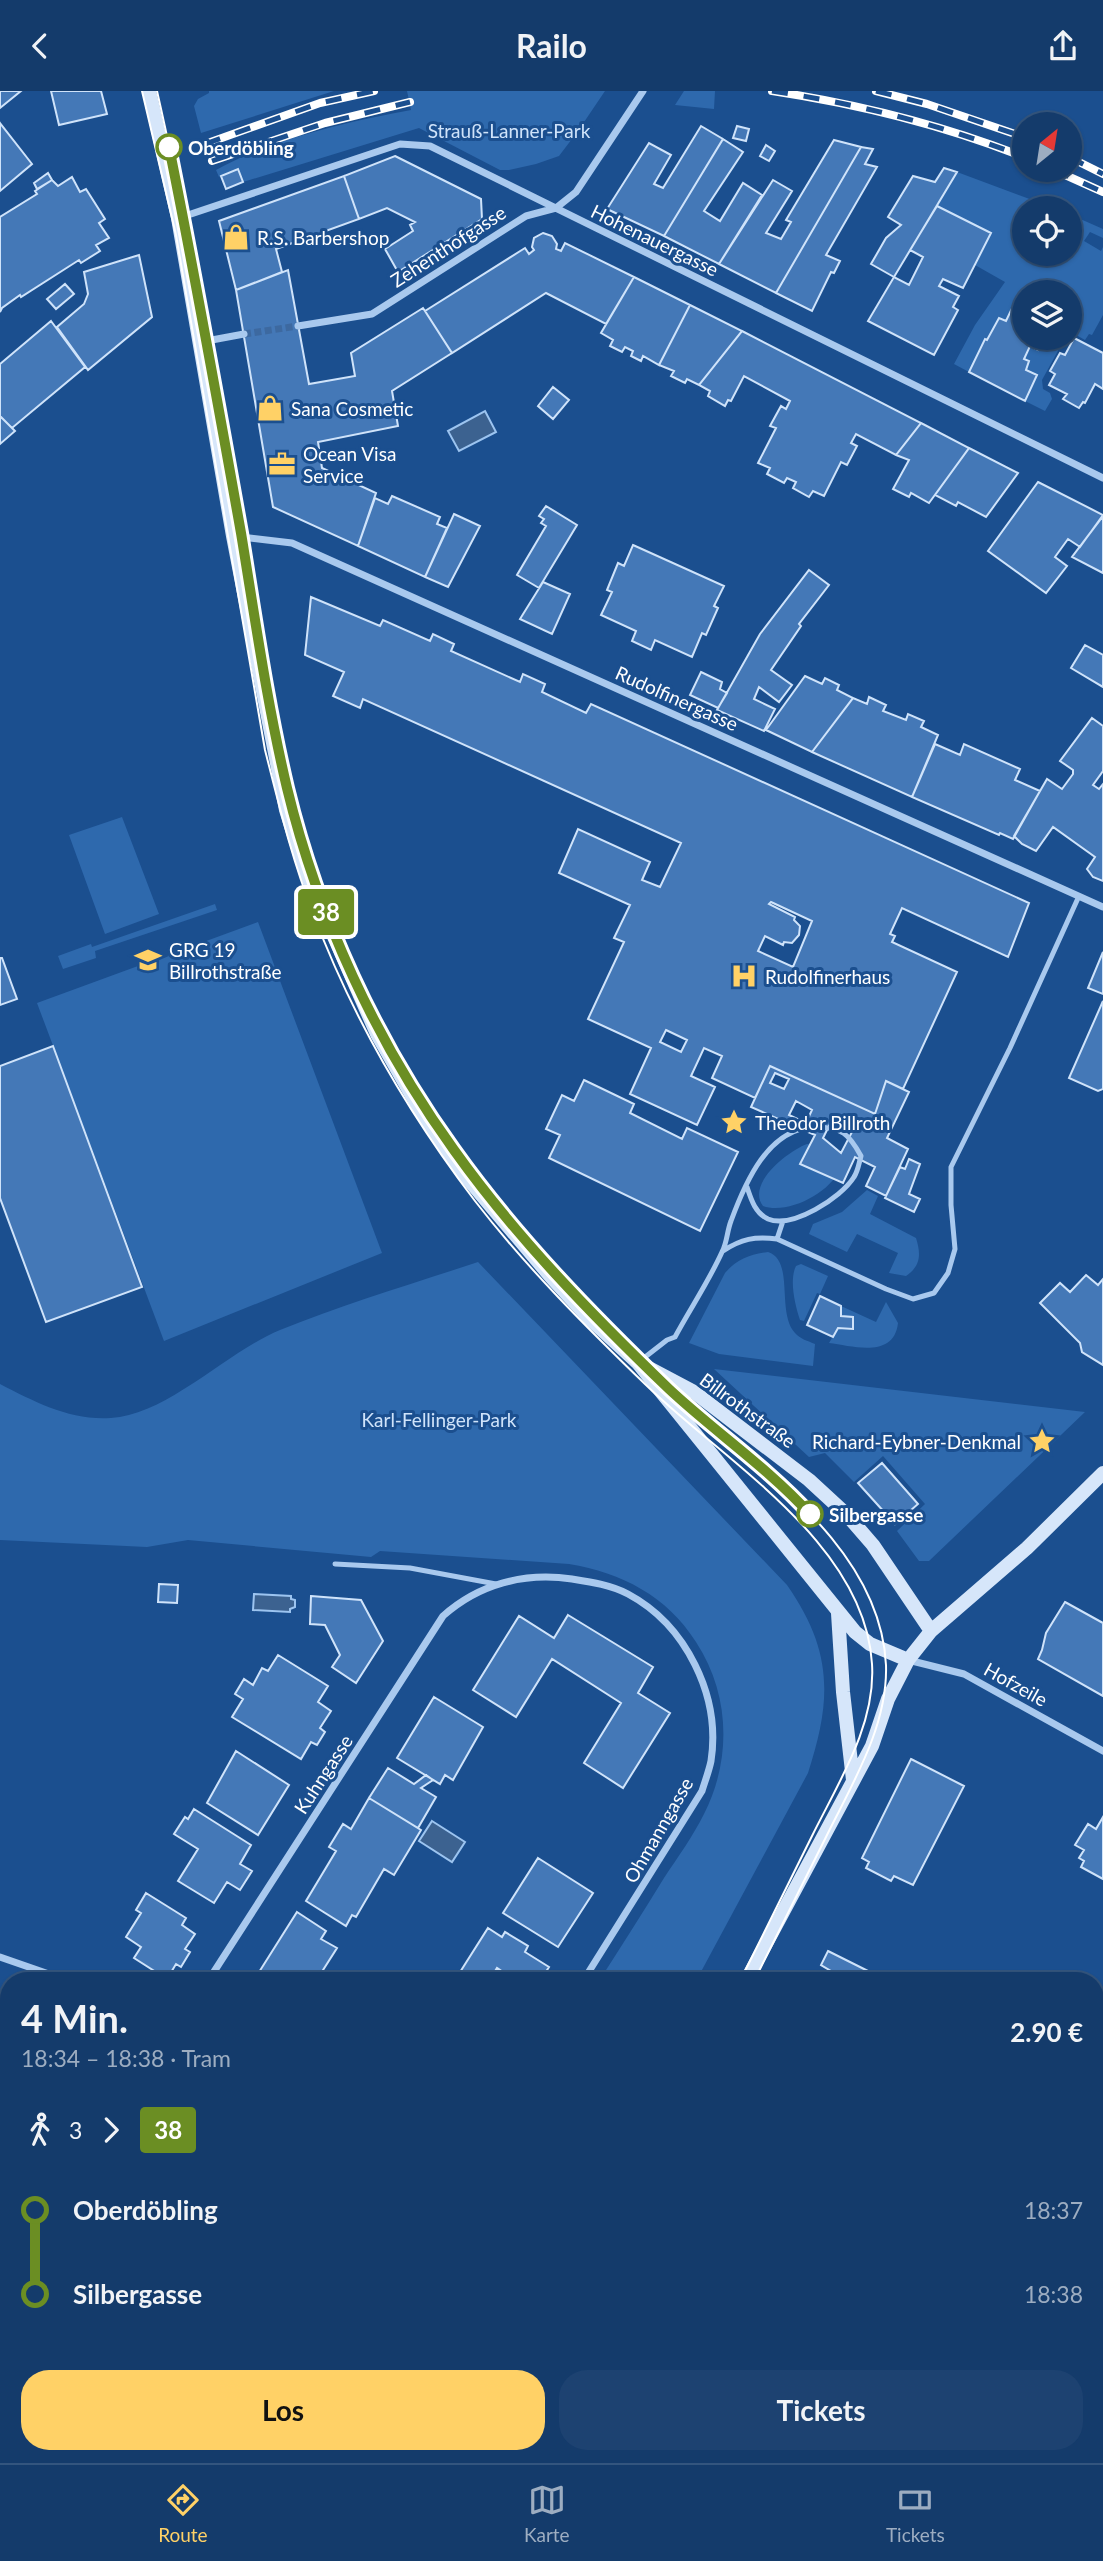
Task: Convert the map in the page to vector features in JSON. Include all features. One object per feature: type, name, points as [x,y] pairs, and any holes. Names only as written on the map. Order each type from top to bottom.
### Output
[{"type":"main road","name":"Billrothstraße","points":[[149,91],[178,218],[233,535],[286,810],[305,871],[376,1034],[423,1115],[462,1172],[551,1277],[589,1318],[638,1363],[838,1613],[870,1644],[908,1660]]},
{"type":"main road","name":"Billrothstraße","points":[[638,1363],[694,1392],[809,1480],[847,1515],[873,1545],[931,1631]]},
{"type":"main road","points":[[751,1972],[872,1746],[888,1699],[908,1660],[931,1631],[1027,1548],[1103,1473]]},
{"type":"main road","points":[[838,1613],[853,1780]]},
{"type":"street","name":"Zehenthofgasse","points":[[298,326],[372,314],[526,216],[556,208],[576,192],[643,91]]},
{"type":"street","name":"Hohenauergasse","points":[[178,218],[400,144],[430,146],[1103,478]]},
{"type":"street","points":[[201,342],[244,334]]},
{"type":"street","name":"Rudolfinergasse","points":[[233,535],[292,543],[1103,907]]},
{"type":"street","name":"Ohmanngasse","points":[[474,1593],[496,1584],[528,1577],[557,1577],[606,1585],[628,1594],[661,1617],[699,1670],[711,1719],[712,1745],[711,1761],[702,1791],[589,1972]]},
{"type":"street","name":"Kuhngasse","points":[[214,1972],[443,1616],[474,1593]]},
{"type":"street","name":"Hofzeile","points":[[908,1660],[964,1674],[1103,1751]]},
{"type":"street","points":[[0,1957],[43,1972]]},
{"type":"lane","points":[[723,1251],[738,1241],[757,1237],[777,1239],[913,1299],[934,1293],[948,1273],[955,1249],[951,1167],[1010,1048],[1079,896]]},
{"type":"lane","points":[[638,1363],[667,1340],[675,1337],[723,1251],[730,1223],[747,1187],[775,1142],[793,1131],[812,1127],[834,1128],[850,1137],[861,1156],[856,1175],[842,1193],[819,1208],[783,1221],[767,1219],[754,1207],[747,1187]]},
{"type":"lane","points":[[777,1239],[783,1221]]},
{"type":"lane","name":"Ohmanngasse","points":[[335,1564],[410,1568],[496,1584]]},
{"type":"green space","points":[[209,91],[334,91],[201,133],[194,106],[198,99]]},
{"type":"green space","name":"Strauß-Lanner-Park","points":[[407,91],[605,91],[559,156],[536,164],[500,170],[419,128],[243,182],[238,169],[219,177],[216,170],[285,141],[337,126],[411,110]]},
{"type":"green space","points":[[684,91],[715,91],[714,109],[675,105]]},
{"type":"green space","points":[[957,172],[1022,196],[1012,196],[1012,266],[1082,266],[1082,220],[1103,229],[1103,238],[1090,232],[1084,241],[1101,251],[1103,247],[1103,315],[1092,335],[1089,334],[1085,340],[1082,338],[1082,280],[1012,280],[1012,309],[1006,321],[999,318],[969,372],[954,364],[975,325],[1005,282],[975,265],[991,233],[937,206]]},
{"type":"green space","points":[[1028,350],[1058,350],[1042,380],[1043,389],[1050,393],[1052,399],[1045,411],[1025,401],[1037,376],[1026,370],[1029,361],[1024,359]]},
{"type":"green space","points":[[122,817],[159,914],[105,934],[69,835]]},
{"type":"green space","points":[[215,904],[217,910],[95,951],[96,958],[63,969],[58,956],[91,944],[92,947]]},
{"type":"green space","points":[[258,922],[382,1253],[164,1341],[37,1003]]},
{"type":"green space","points":[[807,1144],[818,1145],[839,1170],[834,1179],[817,1194],[795,1205],[773,1208],[763,1206],[759,1197],[764,1179],[780,1161]]},
{"type":"green space","points":[[867,1190],[878,1196],[870,1214],[916,1238],[919,1249],[917,1264],[906,1276],[889,1273],[898,1253],[857,1234],[847,1252],[809,1234],[813,1224],[842,1212]]},
{"type":"green space","points":[[768,1252],[776,1257],[781,1265],[789,1324],[797,1335],[815,1344],[813,1366],[719,1354],[689,1343],[725,1273],[745,1258]]},
{"type":"green space","name":"Karl-Fellinger-Park","points":[[478,1262],[787,1585],[802,1609],[813,1632],[824,1676],[824,1698],[816,1746],[808,1773],[701,1972],[605,1972],[700,1822],[713,1793],[723,1749],[721,1705],[707,1662],[684,1626],[657,1599],[642,1589],[607,1574],[569,1564],[380,1551],[371,1557],[188,1540],[147,1547],[0,1540],[0,1384],[68,1413],[96,1418],[132,1414],[175,1394],[260,1340],[353,1303]]},
{"type":"green space","points":[[801,1264],[828,1276],[804,1321],[800,1320],[798,1314],[793,1285],[796,1266]]},
{"type":"green space","points":[[886,1302],[898,1323],[889,1342],[871,1348],[829,1343],[838,1328],[853,1329],[853,1317],[841,1316],[841,1306],[876,1322]]},
{"type":"green space","points":[[714,1369],[1085,1412],[929,1561],[919,1561],[897,1531],[925,1504],[883,1456],[854,1482],[825,1453],[809,1457]]},
{"type":"shaded area","points":[[485,411],[496,432],[459,451],[448,431]]},
{"type":"shaded area","points":[[254,1594],[291,1596],[291,1599],[295,1600],[295,1607],[290,1609],[290,1612],[253,1610]]},
{"type":"shaded area","points":[[432,1821],[465,1842],[452,1862],[419,1841]]},
{"type":"building","points":[[0,91],[21,91],[0,108]]},
{"type":"building","points":[[51,91],[101,91],[107,114],[59,125]]},
{"type":"building","points":[[0,123],[32,164],[0,191]]},
{"type":"building","points":[[701,126],[723,139],[664,236],[607,209],[649,143],[671,155],[654,184],[663,188]]},
{"type":"building","points":[[737,126],[749,129],[746,141],[733,138]]},
{"type":"building","points":[[723,139],[743,152],[704,211],[720,221],[743,183],[762,195],[719,264],[664,236]]},
{"type":"building","points":[[834,140],[861,147],[776,293],[719,264],[773,180],[792,191],[766,233],[781,239],[791,222],[786,220]]},
{"type":"building","points":[[766,145],[775,151],[769,161],[760,156]]},
{"type":"building","points":[[861,147],[873,149],[865,164],[877,167],[826,255],[840,261],[834,273],[831,272],[812,311],[776,293]]},
{"type":"building","points":[[395,156],[481,199],[482,219],[398,272],[385,249],[413,231],[410,225],[415,222],[387,208],[359,219],[344,176]]},
{"type":"building","points":[[944,168],[957,172],[894,277],[871,264],[886,238],[901,225],[888,217],[913,176],[935,182]]},
{"type":"building","points":[[238,169],[243,182],[226,189],[221,176]]},
{"type":"building","points":[[48,173],[52,180],[37,189],[34,183]]},
{"type":"building","points":[[344,176],[359,219],[276,249],[282,272],[236,290],[219,221]]},
{"type":"building","points":[[72,177],[80,192],[86,189],[105,219],[99,223],[109,238],[96,245],[100,251],[81,263],[79,260],[21,297],[20,295],[0,312],[0,217],[37,194],[35,191],[52,180],[58,186]]},
{"type":"building","points":[[937,206],[991,233],[963,288],[943,279],[939,286],[959,296],[953,307],[958,310],[934,355],[868,321],[894,277],[909,285],[923,257],[910,250]]},
{"type":"building","points":[[543,233],[552,236],[557,244],[556,249],[561,251],[565,243],[634,277],[606,324],[546,293],[452,353],[425,311],[525,248],[529,254],[534,250],[534,238]]},
{"type":"building","points":[[139,255],[152,317],[88,370],[57,327],[84,304],[88,294],[84,272]]},
{"type":"building","points":[[288,270],[309,384],[355,376],[351,353],[423,308],[452,353],[392,391],[398,426],[318,442],[322,468],[376,493],[358,546],[273,507],[236,290]]},
{"type":"building","points":[[634,277],[690,305],[659,365],[643,356],[641,361],[631,356],[633,351],[625,347],[622,352],[610,346],[613,340],[601,333]]},
{"type":"building","points":[[65,284],[74,294],[56,309],[47,299]]},
{"type":"building","points":[[690,305],[742,331],[699,385],[687,379],[685,383],[671,376],[674,371],[659,365]]},
{"type":"building","points":[[1012,308],[1012,350],[1028,350],[1024,359],[1029,361],[1026,370],[1037,375],[1025,401],[969,372],[999,318],[1006,321]]},
{"type":"building","points":[[51,321],[85,367],[12,428],[0,416],[0,364]]},
{"type":"building","points":[[742,331],[921,423],[896,455],[856,434],[851,443],[857,446],[847,465],[841,462],[824,496],[813,491],[809,497],[793,488],[796,482],[787,478],[784,483],[767,474],[770,468],[758,463],[776,428],[770,426],[781,406],[786,409],[790,401],[744,376],[731,401],[728,400],[725,406],[708,396],[710,391],[699,385]]},
{"type":"building","points":[[1082,342],[1103,353],[1103,389],[1095,384],[1085,403],[1079,408],[1063,399],[1067,394],[1049,385],[1055,374],[1050,371],[1060,353],[1065,355],[1068,350],[1082,350]]},
{"type":"building","points":[[553,387],[569,400],[553,419],[538,406]]},
{"type":"building","points":[[0,416],[15,431],[0,444]]},
{"type":"building","points":[[921,423],[969,448],[929,503],[911,493],[909,497],[893,489],[909,460],[896,455]]},
{"type":"building","points":[[969,448],[1018,473],[986,517],[958,502],[956,506],[935,495]]},
{"type":"building","points":[[1038,482],[1103,515],[1080,547],[1068,539],[1055,557],[1067,566],[1046,593],[988,551]]},
{"type":"building","points":[[392,496],[440,517],[437,524],[447,528],[425,577],[358,546],[375,498],[388,504]]},
{"type":"building","points":[[546,506],[577,525],[539,588],[517,575],[546,526],[541,523],[544,519],[539,516]]},
{"type":"building","points":[[454,514],[480,526],[448,587],[425,577]]},
{"type":"building","points":[[1103,516],[1103,573],[1072,557]]},
{"type":"building","points":[[633,545],[724,586],[714,606],[718,608],[706,635],[702,633],[692,657],[655,640],[651,650],[632,641],[636,631],[601,615],[612,592],[607,590],[618,563],[624,566]]},
{"type":"building","points":[[809,570],[829,585],[799,624],[801,626],[771,670],[792,685],[779,702],[759,687],[754,699],[775,709],[764,731],[717,710],[760,634]]},
{"type":"building","points":[[543,582],[570,594],[552,634],[520,619]]},
{"type":"building","points":[[311,597],[380,626],[383,620],[430,641],[433,634],[454,644],[451,651],[520,682],[523,674],[545,684],[542,692],[586,713],[591,704],[1029,903],[1008,957],[902,908],[890,934],[895,936],[892,942],[957,972],[903,1089],[886,1081],[875,1114],[770,1066],[755,1098],[712,1078],[722,1056],[704,1048],[691,1076],[715,1087],[697,1125],[630,1094],[651,1048],[588,1019],[624,942],[614,938],[630,905],[559,873],[578,829],[650,862],[642,880],[660,887],[681,843],[363,699],[360,708],[333,696],[344,672],[305,655]],"holes":[[[771,902],[812,921],[793,967],[758,951],[765,936],[783,945],[784,942],[792,943],[799,935],[800,926],[794,920],[795,917],[769,904]],[[666,1030],[687,1040],[681,1052],[660,1042]]]},
{"type":"building","points":[[1085,645],[1103,655],[1103,687],[1071,668]]},
{"type":"building","points":[[701,672],[722,682],[720,689],[727,693],[718,708],[690,695]]},
{"type":"building","points":[[805,676],[822,684],[825,678],[839,685],[837,690],[853,698],[812,752],[766,730]]},
{"type":"building","points":[[869,697],[886,705],[883,711],[906,720],[908,714],[924,721],[921,727],[938,735],[912,797],[812,752],[853,698],[867,704]]},
{"type":"building","points":[[1092,718],[1103,726],[1103,771],[1093,785],[1099,789],[1103,784],[1103,881],[1093,877],[1087,869],[1095,857],[1053,827],[1036,851],[1022,844],[1014,836],[1047,779],[1062,789],[1073,774],[1073,770],[1060,761]]},
{"type":"building","points":[[935,744],[960,755],[964,744],[1020,769],[1015,780],[1040,791],[1013,839],[912,797]]},
{"type":"building","points":[[1103,952],[1103,994],[1088,988]]},
{"type":"building","points":[[0,958],[17,999],[0,1005]]},
{"type":"building","points":[[1103,1001],[1103,1089],[1098,1091],[1069,1078]]},
{"type":"building","points":[[53,1046],[142,1287],[46,1322],[0,1198],[0,1066]]},
{"type":"building","points":[[770,1066],[875,1114],[886,1081],[909,1092],[887,1138],[908,1149],[886,1196],[866,1186],[875,1167],[855,1157],[843,1183],[800,1164],[815,1135],[751,1107]],"holes":[[[775,1073],[789,1079],[784,1089],[770,1083]],[[796,1101],[812,1110],[806,1123],[789,1115]],[[831,1122],[852,1132],[841,1153],[823,1138]]]},
{"type":"building","points":[[584,1080],[634,1104],[630,1113],[682,1139],[687,1128],[738,1152],[700,1231],[549,1158],[560,1135],[546,1129],[562,1095],[574,1101]]},
{"type":"building","points":[[909,1159],[920,1164],[909,1194],[920,1199],[914,1212],[885,1198],[900,1167],[905,1169]]},
{"type":"building","points":[[1086,1275],[1098,1285],[1103,1279],[1103,1365],[1082,1352],[1080,1343],[1040,1303],[1060,1283],[1070,1292]]},
{"type":"building","points":[[820,1296],[841,1306],[841,1316],[853,1317],[853,1329],[838,1328],[833,1337],[807,1325]]},
{"type":"building","points":[[882,1463],[918,1504],[895,1524],[858,1483]]},
{"type":"building","points":[[159,1584],[178,1585],[177,1603],[158,1602]]},
{"type":"building","points":[[311,1596],[361,1600],[383,1641],[356,1683],[332,1667],[340,1655],[325,1625],[310,1624]]},
{"type":"building","points":[[1065,1602],[1103,1623],[1103,1696],[1038,1659],[1046,1633]]},
{"type":"building","points":[[568,1615],[653,1667],[638,1693],[670,1713],[623,1788],[584,1763],[621,1703],[552,1659],[516,1717],[473,1690],[519,1616],[554,1638]]},
{"type":"building","points":[[278,1655],[328,1686],[318,1702],[331,1711],[320,1728],[325,1732],[317,1745],[311,1742],[301,1759],[232,1717],[243,1699],[235,1694],[244,1679],[253,1685],[262,1668],[268,1671]]},
{"type":"building","points":[[434,1697],[483,1727],[453,1780],[445,1775],[440,1784],[397,1758]]},
{"type":"building","points":[[236,1751],[289,1785],[258,1835],[207,1803]]},
{"type":"building","points":[[911,1759],[964,1786],[913,1885],[894,1876],[891,1881],[866,1868],[869,1862],[862,1858]]},
{"type":"building","points":[[388,1768],[414,1784],[426,1775],[433,1780],[421,1788],[436,1797],[418,1828],[369,1798]]},
{"type":"building","points":[[369,1798],[421,1830],[394,1875],[384,1869],[356,1917],[352,1915],[346,1926],[306,1901],[336,1851],[329,1847],[343,1824],[351,1829]]},
{"type":"building","points":[[194,1809],[251,1845],[240,1864],[252,1871],[240,1890],[227,1882],[214,1903],[178,1881],[198,1849],[174,1834]]},
{"type":"building","points":[[1103,1817],[1103,1879],[1081,1867],[1084,1861],[1079,1858],[1084,1850],[1075,1845],[1088,1824],[1096,1829]]},
{"type":"building","points":[[538,1858],[593,1893],[558,1947],[503,1913]]},
{"type":"building","points":[[146,1893],[186,1918],[182,1925],[195,1934],[185,1949],[190,1952],[181,1967],[176,1964],[171,1972],[156,1972],[134,1958],[141,1947],[126,1937],[141,1913],[136,1910]]},
{"type":"building","points":[[297,1912],[326,1931],[321,1939],[337,1948],[322,1972],[259,1972]]},
{"type":"building","points":[[488,1928],[502,1937],[505,1932],[528,1946],[525,1952],[549,1967],[546,1972],[503,1972],[497,1968],[495,1972],[460,1972]]},
{"type":"building","points":[[828,1951],[870,1972],[833,1972],[821,1965]]},
{"type":"tunnel","points":[[244,334],[298,326]]},
{"type":"tram line","points":[[142,91],[176,235],[265,750],[299,873],[328,952],[345,989],[405,1099],[475,1201],[557,1296],[601,1341],[678,1414],[786,1508],[818,1543],[845,1580],[863,1620],[872,1664],[872,1687],[862,1731],[744,1972]]},
{"type":"tram line","points":[[157,91],[207,340],[280,758],[316,883],[367,1003],[431,1116],[508,1221],[566,1286],[629,1350],[806,1510],[836,1544],[861,1581],[878,1621],[886,1665],[885,1688],[875,1732],[857,1775],[758,1972]]},
{"type":"tram line","name":"38","points":[[169,147],[223,427],[280,758],[308,859],[348,964],[380,1030],[412,1086],[453,1149],[507,1219],[646,1366],[688,1406],[748,1455],[810,1514]]},
{"type":"railway","points":[[205,144],[320,103],[374,91]]},
{"type":"railway","points":[[772,91],[900,117],[1012,153]]},
{"type":"railway","points":[[876,91],[927,104],[1012,133]]},
{"type":"railway","points":[[212,161],[325,123],[410,102]]},
{"type":"railway","points":[[1082,164],[1103,174]]},
{"type":"railway","points":[[1081,182],[1103,192]]},
{"type":"place","name":"Oberdöbling","points":[[169,147]]},
{"type":"place","name":"R.S. Barbershop","points":[[236,237]]},
{"type":"place","name":"Sana Cosmetic","points":[[270,408]]},
{"type":"place","name":"Ocean Visa Service","points":[[282,464]]},
{"type":"place","name":"GRG 19 Billrothstraße","points":[[148,960]]},
{"type":"place","name":"Rudolfinerhaus","points":[[744,976]]},
{"type":"place","name":"Theodor Billroth","points":[[734,1122]]},
{"type":"place","name":"Richard-Eybner-Denkmal","points":[[1042,1441]]},
{"type":"place","name":"Silbergasse","points":[[810,1514]]}]
